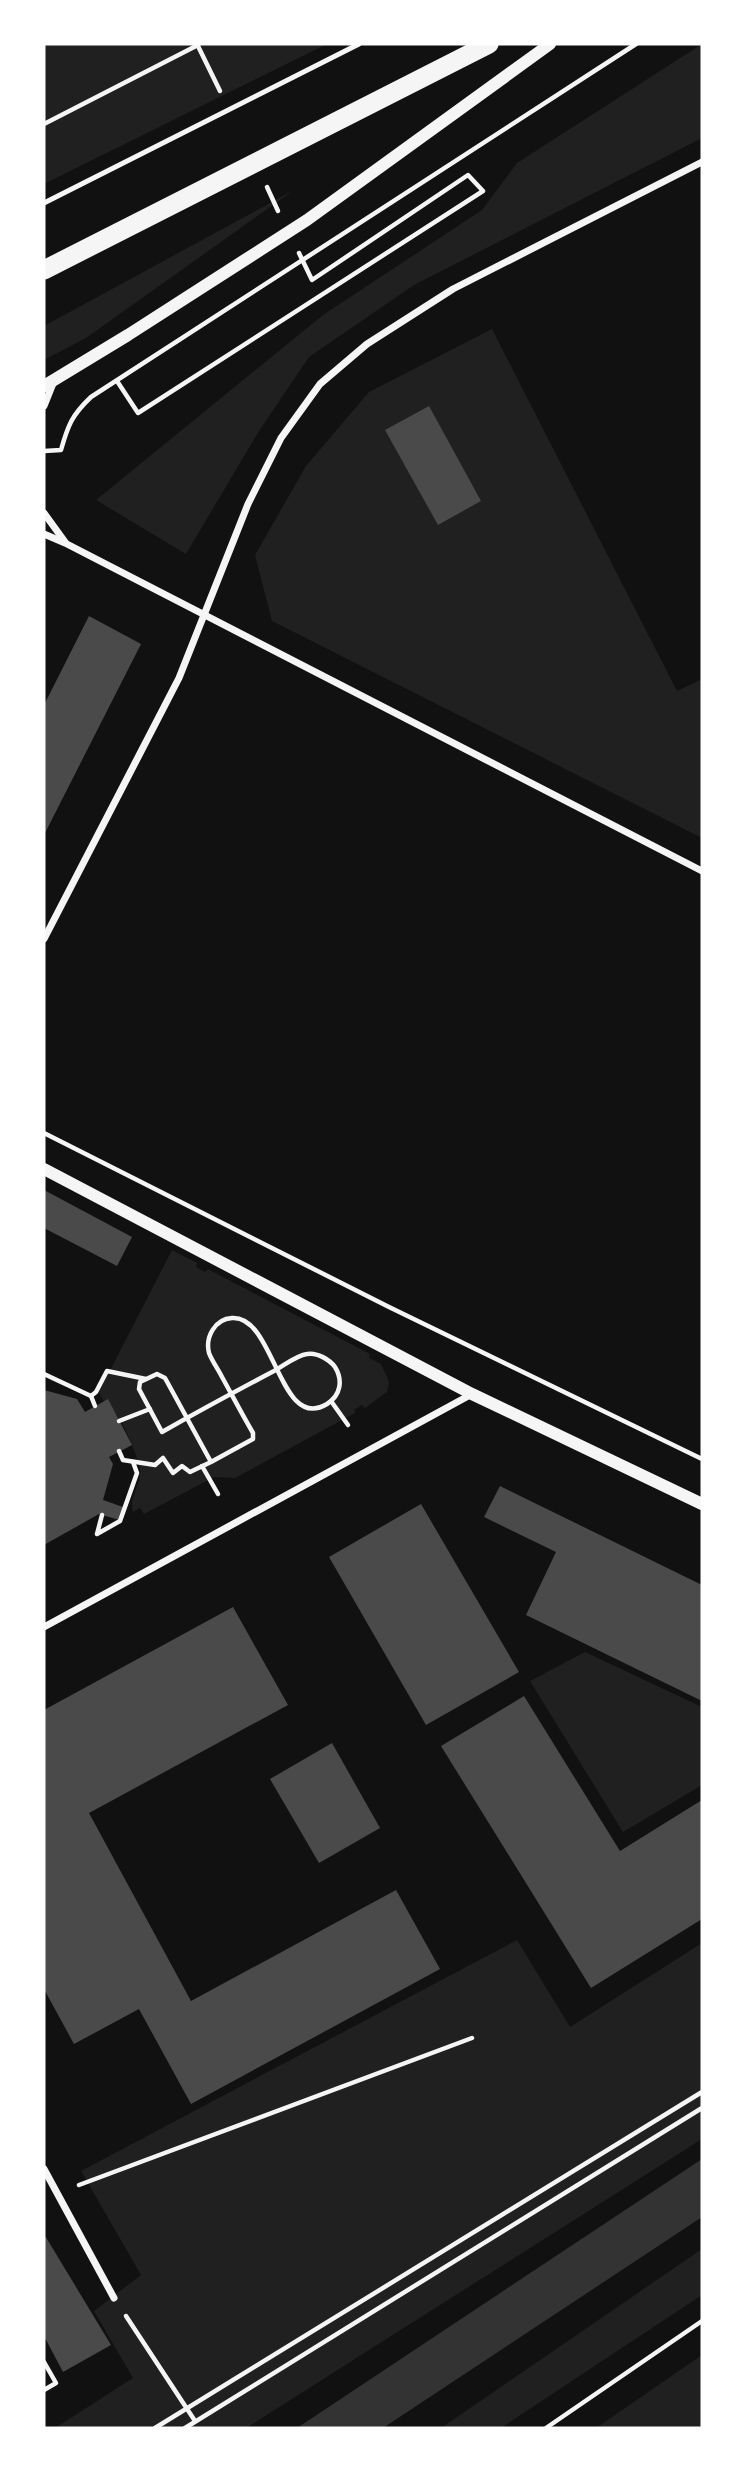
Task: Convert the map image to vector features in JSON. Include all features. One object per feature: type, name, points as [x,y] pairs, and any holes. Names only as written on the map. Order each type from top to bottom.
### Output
[{"type":"highway","points":[[44,270],[489,44]]},
{"type":"street","points":[[44,406],[49,383],[307,220],[550,44]]},
{"type":"street","points":[[44,939],[179,678],[248,504],[281,438],[320,384],[367,344],[453,289],[702,162]]},
{"type":"street","points":[[44,513],[65,543]]},
{"type":"street","points":[[44,534],[702,871]]},
{"type":"street","points":[[44,1169],[472,1394],[702,1504]]},
{"type":"street","points":[[44,1627],[472,1394]]},
{"type":"street","points":[[44,2169],[114,2298]]},
{"type":"lane","points":[[44,203],[359,44]]},
{"type":"path","points":[[44,451],[61,450],[68,424],[78,409],[91,397],[636,44]]},
{"type":"path","points":[[44,124],[198,46]]},
{"type":"path","points":[[117,381],[138,413],[483,191],[468,175],[312,280]]},
{"type":"path","points":[[44,1133],[389,1307],[702,1459]]},
{"type":"path","points":[[119,1451],[123,1460],[155,1465],[163,1458],[173,1473],[182,1466],[190,1472],[211,1462],[253,1439],[253,1433],[231,1394],[209,1354],[211,1331],[221,1321],[234,1318],[247,1322],[257,1332],[277,1369],[296,1402],[306,1408],[320,1408],[331,1401],[340,1387],[340,1375],[332,1362],[308,1354],[277,1369],[231,1394],[187,1418],[162,1432],[139,1389],[140,1382],[157,1374],[165,1378],[187,1418],[211,1462]]},
{"type":"path","points":[[90,1396],[96,1392],[107,1371],[146,1380]]},
{"type":"path","points":[[44,1374],[90,1396],[95,1406]]},
{"type":"path","points":[[331,1401],[348,1425]]},
{"type":"path","points":[[119,1422],[150,1409]]},
{"type":"path","points":[[102,1515],[97,1534],[120,1521],[137,1473],[133,1462]]},
{"type":"path","points":[[202,1466],[218,1494]]},
{"type":"path","points":[[79,2185],[472,2038]]},
{"type":"path","points":[[155,2428],[702,2092]]},
{"type":"path","points":[[185,2428],[702,2108]]},
{"type":"path","points":[[114,2298],[195,2420]]},
{"type":"path","points":[[546,2428],[702,2321]]},
{"type":"path","points":[[44,2361],[56,2383],[44,2390]]},
{"type":"shaded area","points":[[44,44],[327,44],[44,184]]},
{"type":"shaded area","points":[[702,44],[702,138],[414,285],[309,357],[259,431],[186,554],[96,500],[323,315],[482,210],[517,163]]},
{"type":"shaded area","points":[[294,190],[86,338],[44,360],[44,326]]},
{"type":"shaded area","points":[[492,329],[677,691],[702,679],[702,838],[272,621],[255,555],[306,466],[369,392]]},
{"type":"shaded area","points":[[172,1250],[197,1263],[196,1267],[205,1272],[208,1269],[370,1354],[369,1358],[381,1364],[389,1382],[387,1392],[365,1408],[362,1405],[354,1410],[355,1413],[235,1478],[214,1477],[144,1514],[140,1508],[133,1512],[132,1506],[140,1475],[136,1454],[121,1421],[99,1392]]},
{"type":"shaded area","points":[[585,1652],[702,1707],[702,1785],[623,1832],[530,1681]]},
{"type":"shaded area","points":[[517,1940],[570,2027],[702,1943],[702,2139],[246,2428],[55,2428],[133,2378],[94,2311],[141,2275],[81,2171]]},
{"type":"shaded area","points":[[702,2159],[702,2217],[383,2428],[297,2428]]},
{"type":"shaded area","points":[[702,2249],[702,2295],[501,2428],[441,2428]]},
{"type":"shaded area","points":[[702,2355],[702,2428],[596,2428]]},
{"type":"building","points":[[429,406],[481,501],[438,525],[385,430]]},
{"type":"building","points":[[89,616],[141,644],[44,835],[44,705]]},
{"type":"building","points":[[44,1190],[132,1237],[117,1266],[44,1228]]},
{"type":"building","points":[[44,1390],[77,1399],[85,1412],[108,1399],[132,1445],[109,1457],[113,1464],[103,1500],[123,1507],[119,1520],[99,1514],[44,1545]]},
{"type":"building","points":[[500,1486],[702,1585],[702,1701],[526,1615],[556,1552],[484,1517]]},
{"type":"building","points":[[421,1504],[519,1672],[426,1725],[329,1557]]},
{"type":"building","points":[[233,1607],[288,1705],[89,1813],[191,2001],[396,1890],[440,1969],[191,2104],[139,2009],[74,2044],[44,1989],[44,1710]]},
{"type":"building","points":[[524,1696],[620,1851],[702,1800],[702,1919],[591,1988],[441,1746]]},
{"type":"building","points":[[332,1743],[380,1828],[319,1863],[270,1779]]},
{"type":"building","points":[[44,2234],[111,2345],[63,2372],[44,2336]]}]
